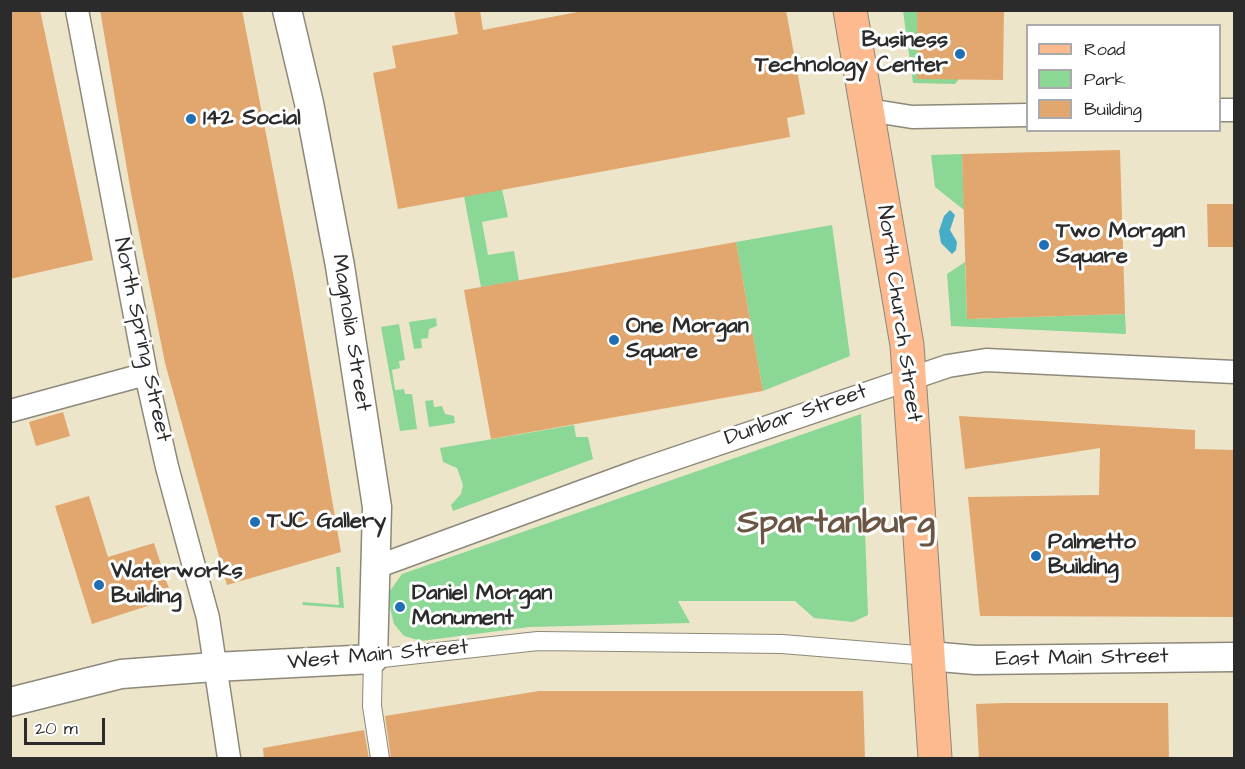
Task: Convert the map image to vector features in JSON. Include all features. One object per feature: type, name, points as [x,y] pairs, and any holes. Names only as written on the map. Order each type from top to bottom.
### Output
[{"type":"main road","name":"North Church Street","points":[[850,10],[910,378],[935,759]]},
{"type":"street","name":"North Spring Street","points":[[77,10],[146,374],[167,467],[208,618],[229,759]]},
{"type":"street","name":"Magnolia Street","points":[[287,10],[309,103],[340,266],[377,507],[373,659]]},
{"type":"street","points":[[868,110],[912,117],[1026,115]]},
{"type":"street","name":"Dunbar Street","points":[[376,567],[638,471],[948,366],[986,360],[1234,372]]},
{"type":"street","points":[[10,411],[146,374]]},
{"type":"street","name":"West Main Street","points":[[10,702],[122,674],[214,666],[373,659],[538,641],[782,644],[929,657]]},
{"type":"street","name":"East Main Street","points":[[929,657],[975,660],[1234,657]]},
{"type":"street","points":[[373,659],[372,706],[380,759]]},
{"type":"green space","points":[[903,11],[917,11],[918,79],[959,79],[955,84],[913,83]]},
{"type":"green space","points":[[962,154],[964,210],[935,187],[931,155]]},
{"type":"green space","points":[[502,189],[508,217],[482,222],[488,255],[514,251],[519,281],[481,287],[464,196]]},
{"type":"green space","points":[[832,225],[850,356],[763,391],[736,242]]},
{"type":"green space","points":[[965,262],[967,319],[1125,314],[1126,334],[951,326],[947,274]]},
{"type":"green space","points":[[436,318],[437,326],[429,329],[428,338],[421,339],[422,348],[414,349],[409,322]]},
{"type":"green space","points":[[399,324],[405,360],[399,361],[400,368],[392,370],[395,390],[404,389],[405,394],[412,394],[417,429],[400,431],[381,327]]},
{"type":"green space","points":[[433,400],[434,407],[442,406],[445,414],[454,416],[455,423],[429,427],[425,401]]},
{"type":"green space","points":[[861,414],[868,615],[853,622],[814,618],[795,601],[678,601],[690,623],[529,627],[421,641],[404,636],[394,624],[387,595],[402,574]]},
{"type":"green space","points":[[574,425],[576,437],[588,437],[593,459],[453,511],[451,505],[461,494],[463,485],[457,468],[443,462],[440,448]]},
{"type":"green space","points":[[336,567],[340,567],[344,608],[302,605],[303,602],[339,605]]},
{"type":"water","points":[[950,210],[955,215],[950,230],[957,242],[956,250],[952,254],[941,243],[939,231],[944,216]]},
{"type":"building","points":[[10,10],[40,10],[93,260],[10,279]]},
{"type":"building","points":[[100,10],[242,10],[295,284],[341,552],[227,585],[165,363],[131,193]]},
{"type":"building","points":[[454,10],[480,10],[483,30],[588,10],[786,10],[805,114],[787,118],[790,137],[398,209],[373,73],[396,68],[392,46],[458,34]]},
{"type":"building","name":"Business Technology Center","points":[[917,10],[1004,10],[1003,80],[917,79]]},
{"type":"building","name":"Two Morgan Square","points":[[1120,150],[1125,314],[967,319],[962,154]]},
{"type":"building","points":[[1207,204],[1234,204],[1234,247],[1208,247]]},
{"type":"building","name":"One Morgan Square","points":[[736,242],[763,391],[491,439],[464,290]]},
{"type":"building","points":[[63,412],[70,436],[36,446],[29,422]]},
{"type":"building","points":[[959,416],[1195,430],[1195,449],[1234,450],[1234,617],[980,616],[968,497],[1099,495],[1100,448],[965,469]]},
{"type":"building","name":"Waterworks Building","points":[[89,496],[108,557],[154,543],[172,598],[92,624],[55,506]]},
{"type":"building","points":[[539,691],[863,691],[865,759],[391,759],[385,716]]},
{"type":"building","points":[[1168,703],[1169,759],[979,759],[976,704]]},
{"type":"building","points":[[364,730],[369,759],[264,759],[263,748]]},
{"type":"place","name":"Business Technology Center","points":[[960,54]]},
{"type":"place","name":"142 Social","points":[[191,119]]},
{"type":"place","name":"Two Morgan Square","points":[[1044,245]]},
{"type":"place","name":"One Morgan Square","points":[[614,340]]},
{"type":"place","name":"TJC Gallery","points":[[255,522]]},
{"type":"place","name":"Palmetto Building","points":[[1036,556]]},
{"type":"place","name":"Waterworks Building","points":[[99,585]]},
{"type":"place","name":"Daniel Morgan Monument","points":[[400,607]]},
{"type":"district","name":"Spartanburg","points":[[836,525]]}]
